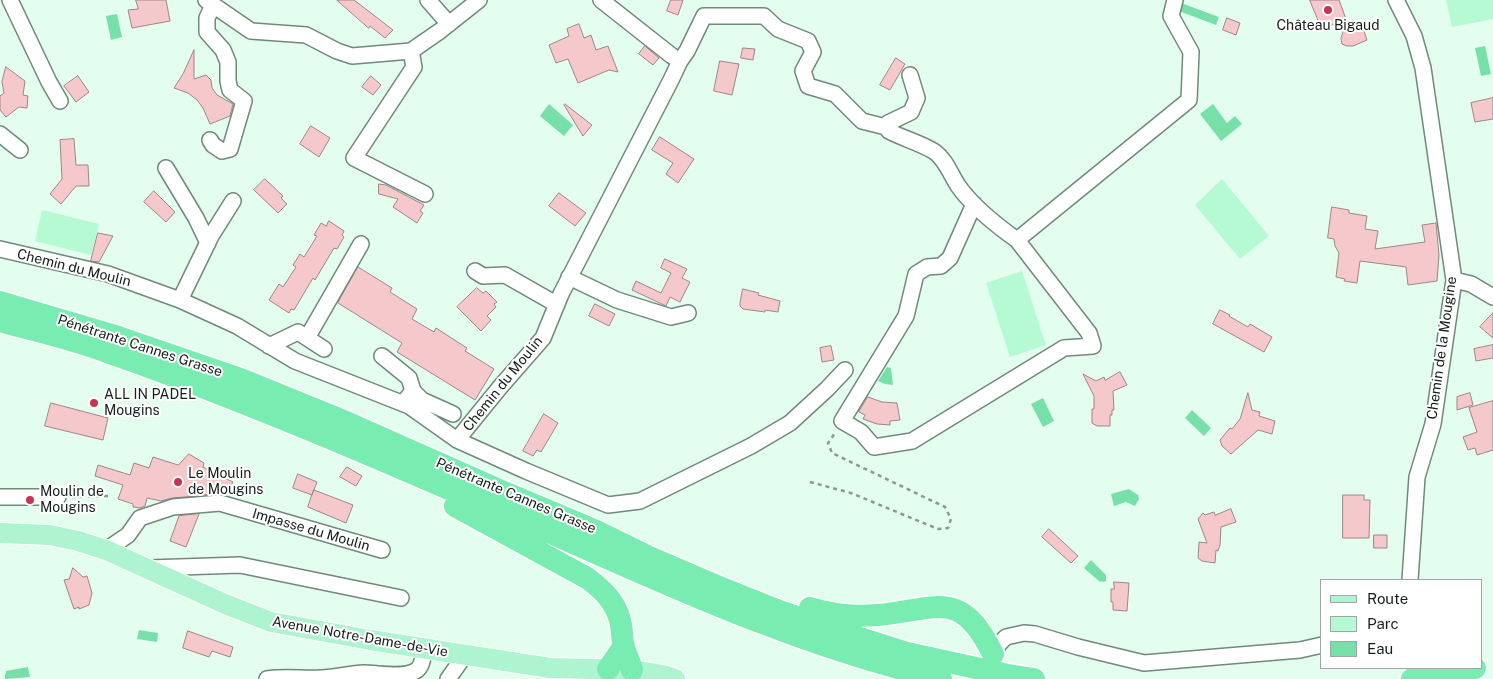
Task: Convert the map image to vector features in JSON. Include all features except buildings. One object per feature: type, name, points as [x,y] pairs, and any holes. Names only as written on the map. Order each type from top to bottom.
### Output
[{"type":"highway","name":"Pénétrante Cannes Grasse","points":[[0,302],[112,335],[243,380],[346,422],[724,589],[843,633],[907,653],[1034,679]]},
{"type":"highway","name":"Pénétrante Cannes Grasse","points":[[0,321],[106,351],[248,404],[436,483],[730,611],[812,642],[941,679]]},
{"type":"highway","points":[[345,445],[587,578],[600,587],[609,597],[615,608],[632,670]]},
{"type":"highway","points":[[596,531],[803,606],[835,615],[878,615],[935,606],[950,607],[962,613],[973,622],[984,636],[993,654]]},
{"type":"highway","points":[[608,669],[624,646]]},
{"type":"highway","points":[[1412,679],[1471,669]]},
{"type":"main road","name":"Avenue Notre-Dame-de-Vie","points":[[0,533],[50,535],[106,550],[224,604],[271,622],[550,668],[632,670],[675,679]]},
{"type":"street","points":[[10,0],[60,101]]},
{"type":"street","points":[[428,0],[449,24]]},
{"type":"street","points":[[210,140],[222,152],[230,149],[244,101],[230,90],[228,62],[223,50],[207,32],[210,2],[251,31],[306,35],[337,51],[352,56],[412,51],[479,0]]},
{"type":"street","points":[[601,0],[680,61]]},
{"type":"street","points":[[1017,240],[1189,100],[1191,52],[1171,16],[1174,0]]},
{"type":"street","name":"Chemin de la Mougine","points":[[1396,0],[1414,36],[1423,68],[1454,280],[1433,424],[1417,478],[1410,579]]},
{"type":"street","name":"Chemin du Moulin","points":[[0,250],[108,274],[180,300],[237,326],[295,362],[409,406],[457,440],[500,386],[543,338],[569,277],[704,16],[764,16],[778,29],[808,41],[813,52],[803,71],[808,86],[835,94],[862,121],[886,127]]},
{"type":"street","points":[[412,51],[414,66],[354,158],[425,194]]},
{"type":"street","points":[[910,75],[917,98],[911,112],[888,123],[886,127],[889,131],[934,152],[942,159],[959,187],[974,204],[1017,240],[1089,333],[1093,346],[1064,348],[912,441],[874,447],[861,432],[842,421],[906,316],[916,274],[927,267],[941,266],[950,258],[974,204]]},
{"type":"street","points":[[0,134],[20,150]]},
{"type":"street","points":[[166,168],[196,218],[208,243]]},
{"type":"street","points":[[180,300],[208,243],[233,201]]},
{"type":"street","points":[[308,338],[361,244]]},
{"type":"street","points":[[475,271],[483,276],[505,275],[556,304]]},
{"type":"street","points":[[569,277],[617,300],[671,317],[688,313]]},
{"type":"street","points":[[1454,280],[1471,284],[1493,298]]},
{"type":"street","points":[[269,346],[298,332],[324,348]]},
{"type":"street","points":[[382,356],[409,378],[413,390],[422,400],[453,414]]},
{"type":"street","points":[[457,440],[608,505],[640,502],[751,446],[790,423],[828,389],[845,370]]},
{"type":"street","points":[[404,404],[413,390]]},
{"type":"street","points":[[0,497],[58,497]]},
{"type":"street","name":"Impasse du Moulin","points":[[106,550],[128,535],[140,518],[173,507],[220,503],[382,550]]},
{"type":"street","points":[[147,568],[240,565],[401,598]]},
{"type":"street","points":[[993,654],[1006,637],[1024,632],[1144,663],[1300,650],[1320,645]]},
{"type":"street","points":[[267,679],[278,677],[320,678],[366,673],[399,676],[417,671],[422,664],[425,648]]},
{"type":"street","points":[[448,679],[465,655]]},
{"type":"path","points":[[810,482],[850,492],[938,529],[948,528],[951,519],[944,508],[832,453],[828,443],[842,421]]},
{"type":"path","points":[[58,497],[108,496]]},
{"type":"green space","points":[[1446,0],[1493,0],[1493,19],[1452,27]]},
{"type":"green space","points":[[1222,179],[1269,236],[1240,259],[1195,205]]},
{"type":"green space","points":[[42,210],[99,224],[91,255],[35,241]]},
{"type":"green space","points":[[1022,271],[1046,345],[1010,357],[986,283]]},
{"type":"water","points":[[1181,3],[1219,17],[1216,25],[1179,11]]},
{"type":"water","points":[[117,14],[122,37],[111,40],[106,16]]},
{"type":"water","points":[[1485,46],[1491,74],[1481,76],[1475,48]]},
{"type":"water","points":[[549,104],[573,125],[564,136],[540,116]]},
{"type":"water","points":[[1213,104],[1227,123],[1235,116],[1242,124],[1221,141],[1200,114]]},
{"type":"water","points":[[887,367],[891,368],[893,385],[878,381]]},
{"type":"water","points":[[1043,398],[1054,421],[1043,427],[1031,404]]},
{"type":"water","points":[[1192,410],[1211,428],[1204,436],[1185,418]]},
{"type":"water","points":[[1129,489],[1138,495],[1139,499],[1135,506],[1126,502],[1114,506],[1111,494]]},
{"type":"water","points":[[1091,560],[1106,575],[1106,581],[1100,582],[1084,568]]},
{"type":"water","points":[[139,630],[158,633],[157,642],[137,639]]},
{"type":"water","points":[[28,667],[30,677],[5,679],[6,671]]},
{"type":"place","name":"Château Bigaud","points":[[1328,10]]},
{"type":"place","name":"ALL IN PADEL Mougins","points":[[94,403]]},
{"type":"place","name":"Le Moulin de Mougins","points":[[178,482]]},
{"type":"place","name":"Moulin de Mougins","points":[[30,500]]}]
